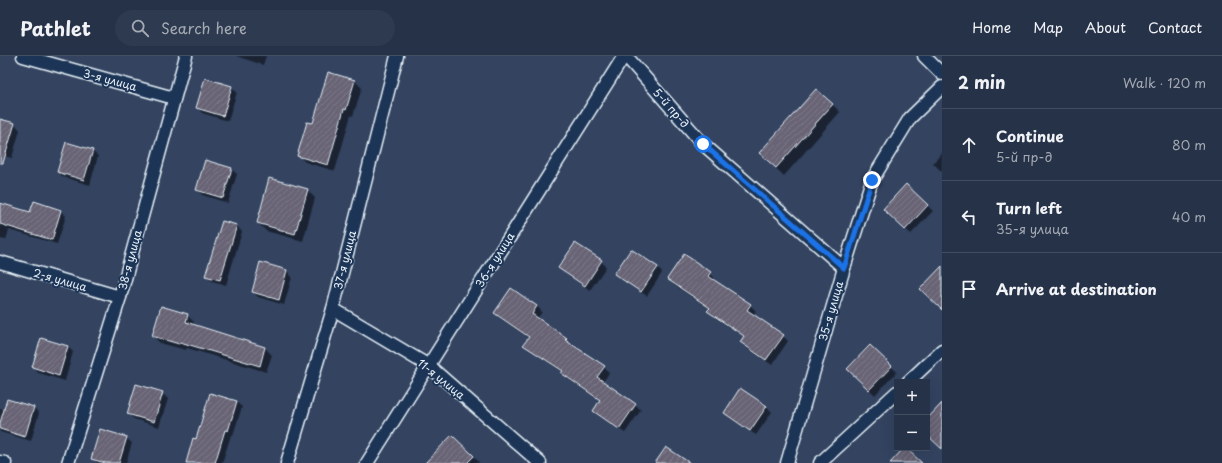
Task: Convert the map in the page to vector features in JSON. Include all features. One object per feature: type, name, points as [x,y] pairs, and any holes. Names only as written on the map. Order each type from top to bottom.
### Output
[{"type":"street","name":"3-я улица","points":[[23,56],[174,98]]},
{"type":"street","name":"38-я улица","points":[[68,463],[120,297],[186,56]]},
{"type":"street","name":"37-я улица","points":[[287,463],[333,309],[397,56]]},
{"type":"street","name":"5-й пр-д","points":[[625,56],[703,144],[844,268]]},
{"type":"street","name":"36-я улица","points":[[367,463],[625,56]]},
{"type":"street","points":[[924,56],[942,74]]},
{"type":"street","name":"35-я улица","points":[[787,463],[844,268],[872,180],[910,118],[942,87]]},
{"type":"street","name":"2-я улица","points":[[0,262],[120,297]]},
{"type":"street","name":"11-я улица","points":[[333,309],[429,366],[540,463]]},
{"type":"street","points":[[911,379],[942,350]]},
{"type":"street","points":[[820,463],[894,395]]},
{"type":"street","points":[[0,462],[5,463]]},
{"type":"building","points":[[328,72],[355,80],[346,110],[344,109],[328,165],[297,156],[307,122],[313,123]]},
{"type":"building","points":[[205,78],[232,86],[223,116],[196,108]]},
{"type":"building","points":[[816,89],[833,104],[776,168],[759,153]]},
{"type":"building","points":[[0,119],[15,123],[3,163],[0,163]]},
{"type":"building","points":[[66,142],[93,150],[84,180],[57,172]]},
{"type":"building","points":[[205,160],[232,168],[223,198],[196,190]]},
{"type":"building","points":[[269,178],[308,189],[295,234],[257,223]]},
{"type":"building","points":[[906,184],[928,205],[905,230],[883,209]]},
{"type":"building","points":[[34,201],[61,210],[52,240],[0,224],[0,203],[30,212]]},
{"type":"building","points":[[222,221],[237,225],[220,280],[205,276]]},
{"type":"building","points":[[575,243],[602,260],[585,286],[558,268]]},
{"type":"building","points":[[631,249],[658,267],[641,292],[614,274]]},
{"type":"building","points":[[684,254],[711,272],[708,276],[751,304],[747,310],[784,335],[766,360],[740,342],[744,336],[707,311],[710,308],[667,279]]},
{"type":"building","points":[[260,262],[287,270],[279,300],[252,292]]},
{"type":"building","points":[[942,266],[942,310],[920,289]]},
{"type":"building","points":[[511,288],[537,306],[532,314],[567,338],[565,340],[605,366],[597,377],[636,404],[619,429],[593,411],[600,400],[561,373],[563,371],[523,345],[529,337],[494,313]]},
{"type":"building","points":[[161,306],[188,314],[186,322],[265,347],[260,366],[180,342],[179,344],[152,336]]},
{"type":"building","points":[[41,338],[68,346],[59,376],[32,367]]},
{"type":"building","points":[[870,345],[892,366],[869,390],[847,369]]},
{"type":"building","points":[[136,384],[163,392],[154,422],[127,414]]},
{"type":"building","points":[[740,388],[767,406],[750,431],[724,413]]},
{"type":"building","points":[[210,393],[237,401],[228,431],[225,430],[215,463],[186,463],[193,438],[196,439]]},
{"type":"building","points":[[7,399],[34,407],[25,437],[0,429],[0,423]]},
{"type":"building","points":[[942,403],[942,449],[930,438],[930,416]]},
{"type":"building","points":[[100,429],[127,437],[119,463],[105,463],[91,459]]},
{"type":"building","points":[[452,435],[474,456],[467,463],[425,463]]},
{"type":"building","points":[[666,447],[690,463],[655,463]]},
{"type":"building","points":[[901,451],[909,451],[922,463],[890,463]]},
{"type":"route","points":[[703,144],[844,268],[872,180]]}]
